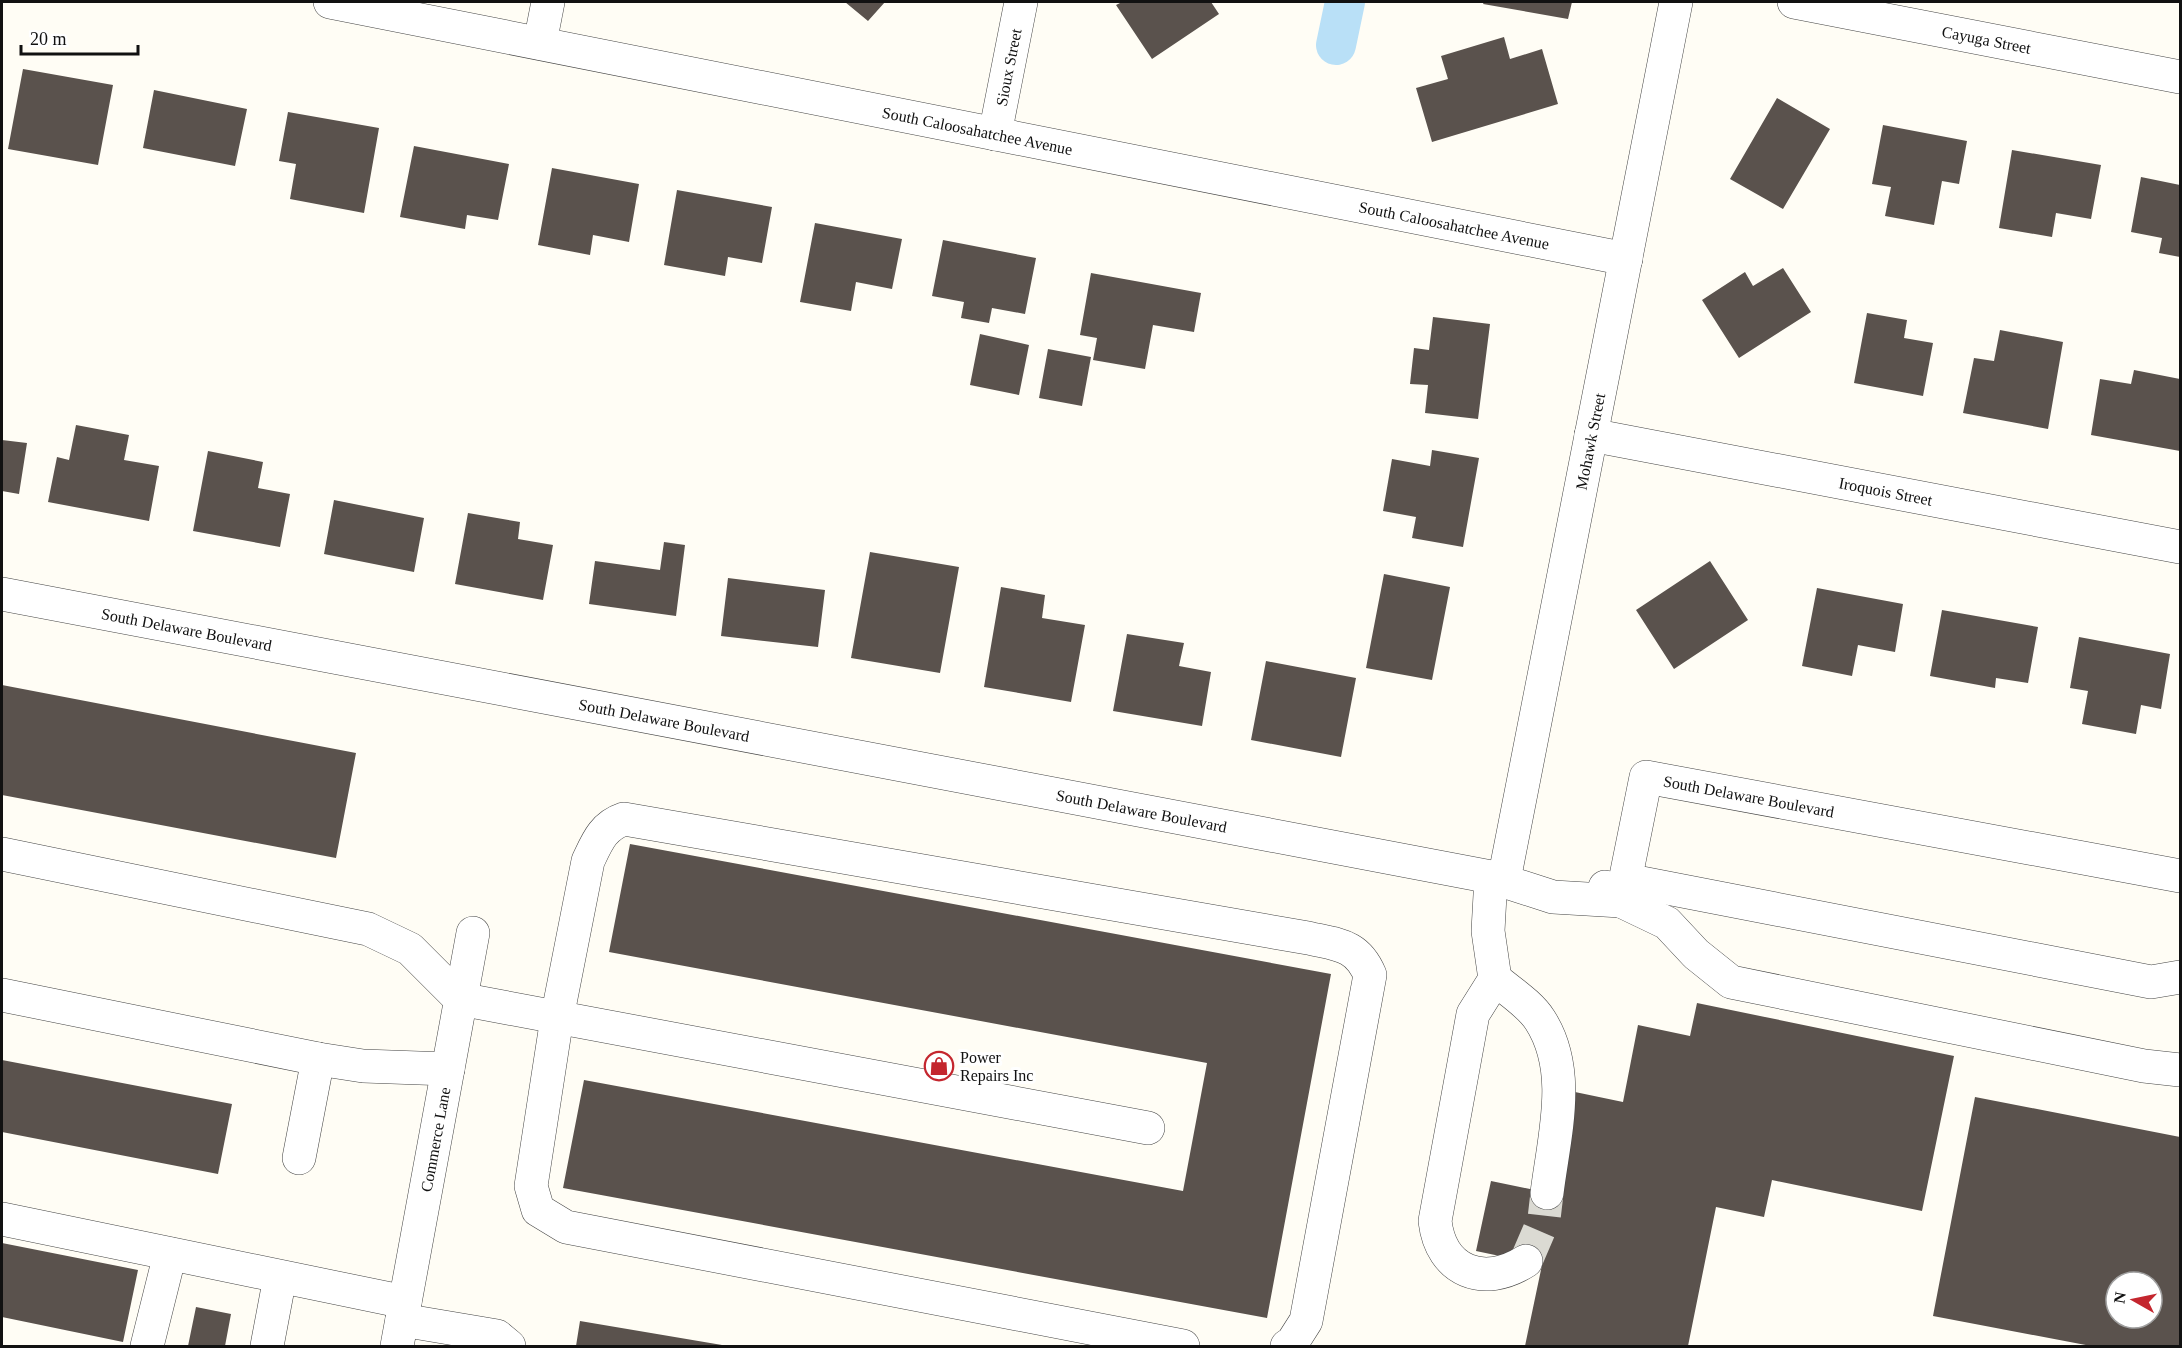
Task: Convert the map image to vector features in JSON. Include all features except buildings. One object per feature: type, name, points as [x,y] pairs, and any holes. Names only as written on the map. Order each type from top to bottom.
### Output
[{"type":"street","name":"South Caloosahatchee Avenue","points":[[330,2],[1626,259]]},
{"type":"street","points":[[540,43],[548,2]]},
{"type":"street","name":"Sioux Street","points":[[995,134],[1021,2]]},
{"type":"street","name":"Mohawk Street","points":[[1495,979],[1488,931],[1591,435],[1676,2]]},
{"type":"street","name":"Cayuga Street","points":[[1794,2],[2181,77]]},
{"type":"street","name":"Iroquois Street","points":[[1591,435],[2181,547]]},
{"type":"street","name":"South Delaware Boulevard","points":[[2,594],[1498,878],[1556,874],[1600,883],[1624,891],[1646,777],[2181,876]]},
{"type":"street","points":[[1183,1347],[566,1227],[538,1210],[531,1186],[557,1018],[588,861],[598,839],[611,823],[624,819],[1308,938],[1345,947],[1363,958],[1370,975],[1306,1321],[1287,1347]]},
{"type":"street","points":[[2,854],[368,929],[410,949],[460,999],[1148,1128]]},
{"type":"street","points":[[1624,891],[2151,982],[2181,978]]},
{"type":"street","points":[[1624,891],[1667,923],[1696,954],[1731,982],[2144,1066],[2181,1070]]},
{"type":"street","name":"Commerce Lane","points":[[401,1323],[473,933]]},
{"type":"street","points":[[1526,1261],[1509,1272],[1485,1274],[1467,1271],[1450,1261],[1437,1240],[1436,1231],[1435,1221],[1473,1014],[1495,979],[1540,1018],[1555,1053],[1560,1083],[1547,1193]]},
{"type":"street","points":[[2,995],[318,1059],[363,1066],[448,1069]]},
{"type":"street","points":[[299,1158],[318,1059]]},
{"type":"street","points":[[2,1219],[280,1277],[401,1323],[497,1336],[509,1347]]},
{"type":"street","points":[[147,1347],[170,1254]]},
{"type":"street","points":[[267,1347],[280,1277]]},
{"type":"waterway","points":[[1336,45],[1345,2]]},
{"type":"tunnel","points":[[1526,1261],[1544,1219],[1547,1193]]},
{"type":"place","name":"Power Repairs Inc","points":[[939,1066]]}]
